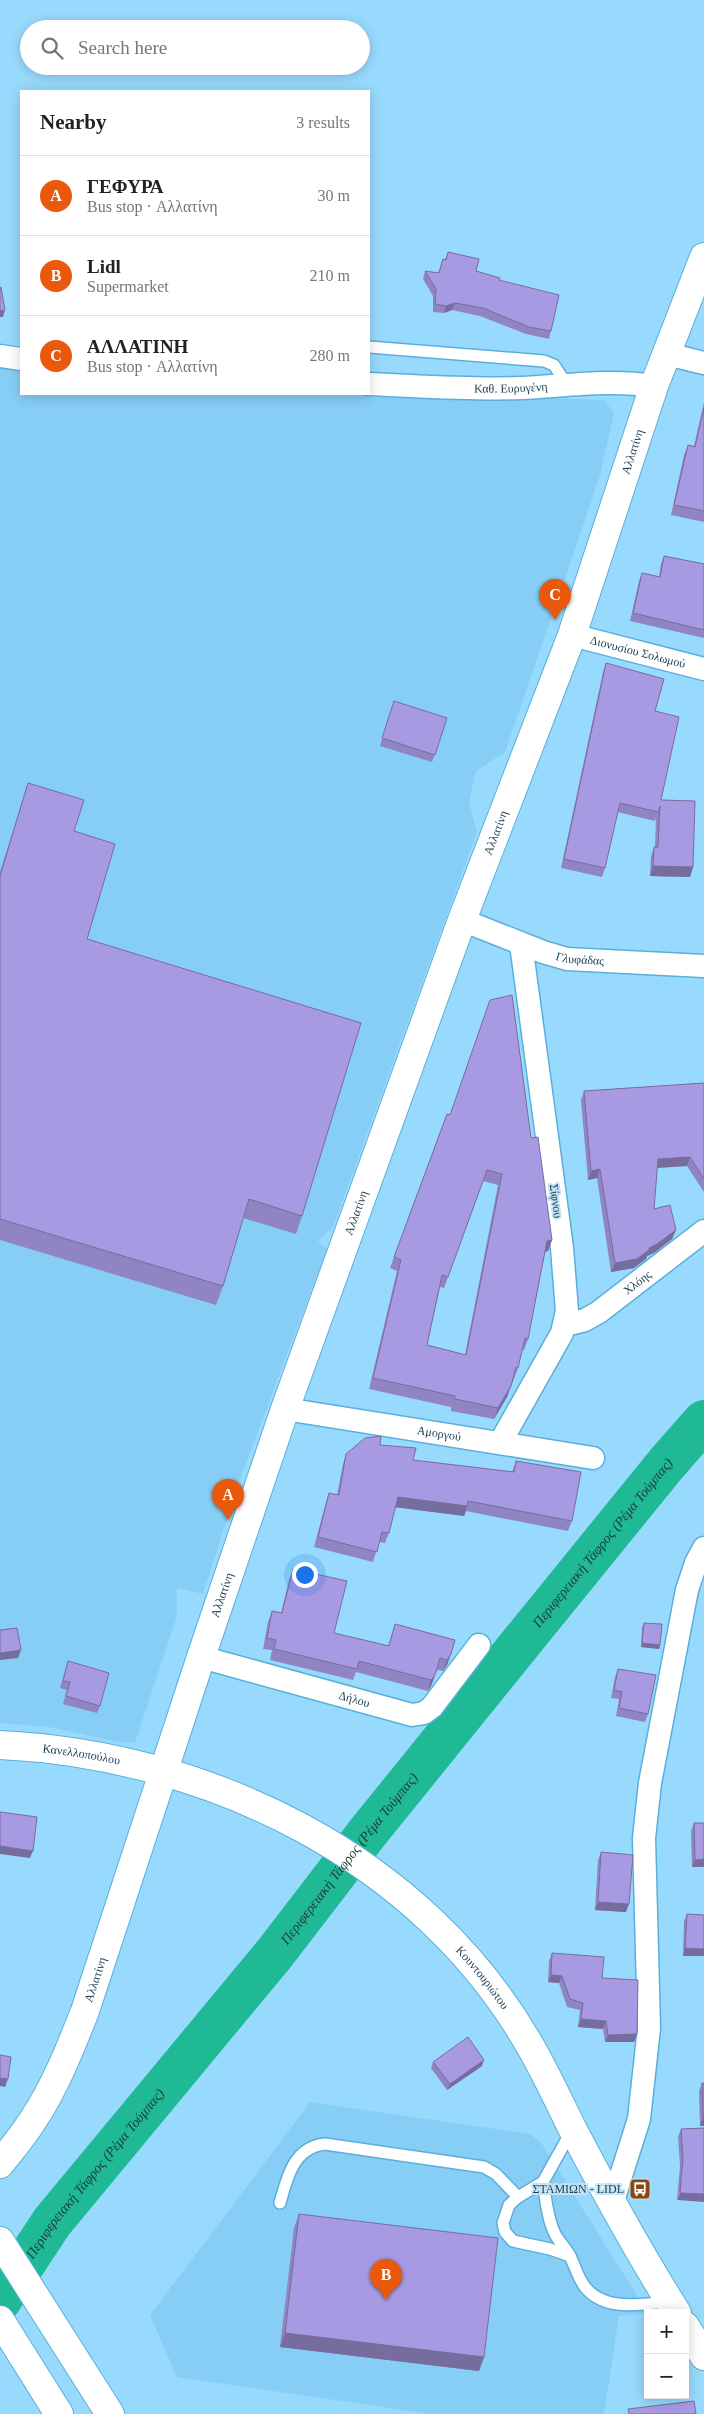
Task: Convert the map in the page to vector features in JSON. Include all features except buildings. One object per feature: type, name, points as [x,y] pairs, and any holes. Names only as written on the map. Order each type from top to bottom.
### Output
[{"type":"main road","name":"Αλλατίνη","points":[[0,2164],[33,2121],[73,2042],[164,1772],[200,1657],[285,1409],[462,920],[572,635],[654,386],[704,257]]},
{"type":"main road","name":"Κανελλοπούλου","points":[[0,1745],[39,1747],[164,1772]]},
{"type":"main road","name":"Κουντουριώτου","points":[[164,1772],[254,1803],[324,1839],[397,1890],[464,1952],[497,1995],[529,2043],[612,2204],[673,2307]]},
{"type":"main road","points":[[0,2241],[110,2414]]},
{"type":"main road","points":[[0,2320],[54,2407]]},
{"type":"main road","points":[[689,2332],[704,2356]]},
{"type":"street","points":[[666,354],[704,363]]},
{"type":"street","points":[[0,356],[20,359]]},
{"type":"street","name":"Καθ. Ευρυγένη","points":[[370,384],[492,389],[627,383],[654,386]]},
{"type":"street","name":"Διονυσίου Σολωμού","points":[[572,635],[704,669]]},
{"type":"street","name":"Γλυφάδας","points":[[462,920],[556,956],[578,960],[704,966]]},
{"type":"street","name":"Σίφνου","points":[[500,1443],[565,1325],[567,1297],[521,944]]},
{"type":"street","name":"Χλόης","points":[[565,1325],[585,1320],[599,1312],[704,1231]]},
{"type":"street","name":"Αμοργού","points":[[285,1409],[592,1458]]},
{"type":"street","points":[[612,2204],[639,2119],[649,2028],[644,1838],[650,1783],[687,1590],[704,1548]]},
{"type":"street","name":"Δήλου","points":[[200,1657],[412,1715],[424,1713],[432,1706],[479,1645]]},
{"type":"lane","points":[[370,347],[544,360],[554,365],[567,385]]},
{"type":"lane","points":[[570,2256],[550,2249],[513,2242],[508,2238],[503,2223],[509,2206],[518,2196],[543,2182],[572,2128]]},
{"type":"lane","points":[[280,2203],[287,2175],[295,2162],[314,2145],[325,2144],[484,2167],[496,2174],[518,2196]]},
{"type":"lane","points":[[543,2182],[549,2220],[556,2235],[570,2256],[584,2286],[595,2296],[610,2302],[626,2305],[673,2307]]},
{"type":"shaded area","points":[[0,367],[20,370],[20,395],[370,395],[370,392],[604,400],[614,413],[600,475],[505,752],[476,771],[469,802],[477,832],[333,1227],[318,1241],[327,1249],[237,1487],[203,1594],[177,1588],[177,1616],[135,1743],[118,1742],[49,1727],[0,1723]]},
{"type":"shaded area","points":[[310,2102],[530,2134],[542,2144],[645,2309],[644,2313],[619,2316],[604,2414],[431,2414],[177,2377],[150,2315]]},
{"type":"waterway","name":"Περιφερειακή Τάφρος (Ρέμα Τούμπας)","points":[[0,2301],[52,2222],[275,1953],[368,1832],[667,1463],[704,1421]]},
{"type":"place","name":"ΑΛΛΑΤΙΝΗ","points":[[555,620]]},
{"type":"place","name":"ΓΕΦΥΡΑ","points":[[228,1520]]},
{"type":"place","name":"ΣΤΑΜΙΩΝ - LIDL","points":[[640,2189]]},
{"type":"place","name":"Lidl","points":[[386,2300]]}]
